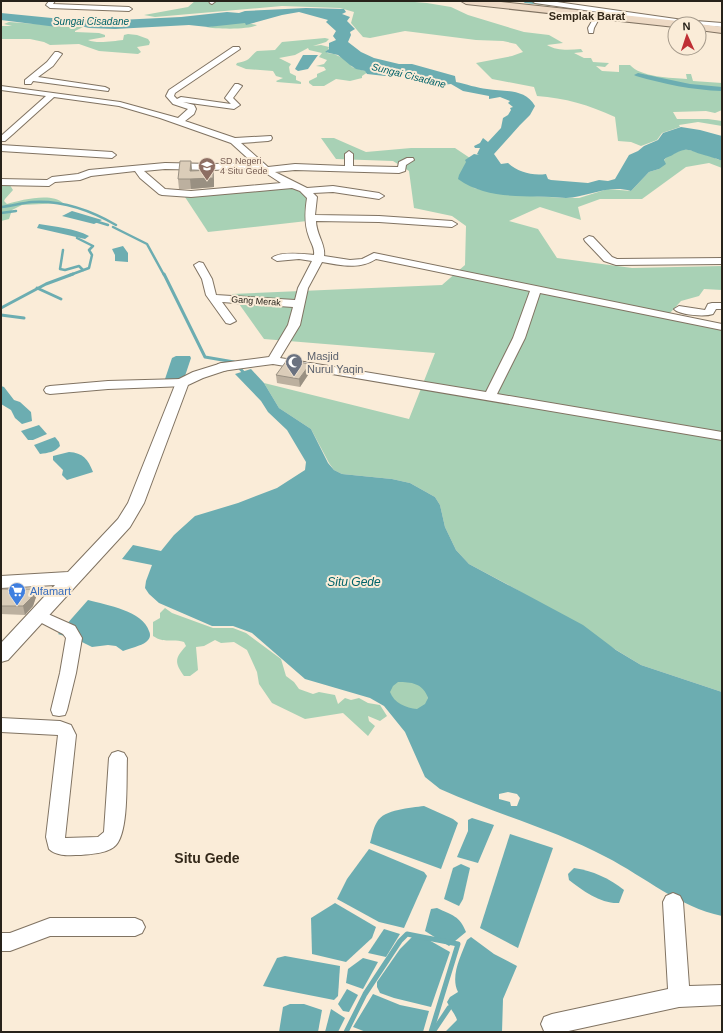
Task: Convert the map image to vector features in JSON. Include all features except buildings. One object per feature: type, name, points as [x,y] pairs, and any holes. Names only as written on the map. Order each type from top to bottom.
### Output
[{"type":"main road","points":[[466,1],[572,7],[598,15],[633,16],[667,22]]},
{"type":"main road","points":[[707,27],[717,26]]},
{"type":"street","points":[[52,1],[49,5],[50,6],[129,9]]},
{"type":"street","points":[[535,1],[633,16]]},
{"type":"street","points":[[663,10],[660,20],[717,26],[721,15]]},
{"type":"street","points":[[591,32],[591,28],[598,15]]},
{"type":"street","points":[[236,49],[172,92],[170,95],[171,98],[194,105],[234,107],[236,105],[228,98],[238,86]]},
{"type":"street","points":[[16,90],[33,80],[58,54]]},
{"type":"street","points":[[33,80],[105,89]]},
{"type":"street","points":[[1,88],[51,96],[120,104],[163,116],[234,141],[263,167],[292,185],[304,190],[312,197],[310,218],[314,238],[320,250],[319,258],[303,288],[294,324],[273,360]]},
{"type":"street","points":[[2,139],[21,124],[51,96]]},
{"type":"street","points":[[178,122],[191,112],[194,105]]},
{"type":"street","points":[[163,116],[166,114],[164,111],[177,106]]},
{"type":"street","points":[[234,141],[268,138]]},
{"type":"street","points":[[1,148],[112,155]]},
{"type":"street","points":[[348,154],[349,168]]},
{"type":"street","points":[[1,182],[50,183],[52,180],[80,177],[89,173],[165,166],[399,170],[402,169],[402,164],[410,160]]},
{"type":"street","points":[[304,190],[314,168]]},
{"type":"street","points":[[138,169],[142,176],[162,192],[191,194],[292,185]]},
{"type":"street","points":[[304,190],[344,189],[379,196]]},
{"type":"street","points":[[310,218],[379,219],[452,224]]},
{"type":"street","points":[[589,239],[608,259],[616,262],[722,261]]},
{"type":"street","points":[[277,258],[298,256],[350,263],[364,262],[374,256],[722,327]]},
{"type":"street","points":[[199,265],[207,279],[209,291],[230,321]]},
{"type":"street","points":[[490,397],[519,338],[536,289]]},
{"type":"street","name":"Gang Merak","points":[[213,298],[299,304]]},
{"type":"street","points":[[649,312],[659,307],[665,307],[706,313],[709,312],[712,305],[722,306]]},
{"type":"street","points":[[50,390],[108,385],[182,383],[198,375],[222,367],[248,362],[273,360],[722,436]]},
{"type":"street","points":[[1,655],[117,532],[132,511],[182,383]]},
{"type":"street","points":[[1,582],[72,578]]},
{"type":"street","points":[[39,615],[69,630],[74,638],[68,673],[59,710]]},
{"type":"street","points":[[1,725],[60,728],[65,730],[67,735],[55,837],[56,844],[59,846],[69,847],[101,844],[108,841],[113,835],[115,830],[118,758]]},
{"type":"street","points":[[673,902],[679,997]]},
{"type":"street","points":[[1,942],[10,942],[50,927],[135,927]]},
{"type":"street","points":[[552,1024],[679,997],[722,995]]},
{"type":"green space","points":[[195,1],[403,1],[451,7],[468,15],[524,32],[549,35],[563,43],[547,45],[551,47],[563,50],[581,49],[583,52],[574,53],[584,58],[591,58],[593,62],[609,63],[605,67],[596,66],[602,71],[619,72],[619,65],[630,65],[641,72],[656,76],[687,79],[686,74],[691,74],[693,81],[722,83],[722,110],[715,113],[706,111],[673,112],[677,119],[708,119],[722,121],[722,126],[698,122],[679,125],[680,127],[662,133],[657,140],[641,146],[631,142],[618,141],[615,117],[577,103],[557,98],[537,96],[534,87],[492,79],[476,63],[512,56],[523,52],[516,44],[503,41],[476,40],[405,31],[370,38],[363,37],[351,23],[354,12],[340,8],[282,6],[155,17],[144,15],[188,7]]},
{"type":"green space","points":[[9,22],[51,25],[55,27],[83,27],[75,32],[99,33],[105,35],[105,37],[88,40],[96,42],[123,40],[124,35],[128,34],[137,35],[148,39],[150,42],[149,45],[137,47],[141,52],[138,54],[99,51],[79,44],[50,45],[30,39],[1,39],[1,26],[12,26],[4,24]]},
{"type":"green space","points":[[240,22],[257,25],[247,28],[224,29],[206,27]]},
{"type":"green space","points":[[325,38],[329,39],[326,42],[313,46],[321,45],[329,47],[327,53],[334,54],[347,60],[352,67],[368,72],[362,76],[362,78],[350,81],[336,79],[324,86],[313,86],[309,83],[309,81],[317,77],[317,74],[326,70],[324,67],[316,66],[324,64],[327,60],[319,57],[322,53],[309,50],[308,48],[295,55],[279,58],[291,64],[289,67],[290,73],[296,76],[296,80],[301,82],[301,84],[277,82],[276,81],[283,78],[276,76],[273,71],[246,69],[236,65],[237,63],[247,60],[257,51],[275,50],[282,42]]},
{"type":"green space","points":[[321,138],[334,138],[366,152],[411,148],[455,148],[470,158],[466,162],[474,188],[500,194],[566,198],[579,198],[608,189],[631,191],[649,172],[659,169],[667,156],[682,150],[707,155],[722,161],[722,168],[709,163],[686,167],[642,199],[600,199],[578,207],[581,220],[540,207],[509,221],[538,229],[557,258],[632,268],[722,266],[722,290],[704,289],[699,296],[681,301],[670,313],[695,325],[707,327],[722,325],[722,692],[641,665],[514,588],[469,564],[456,550],[445,527],[440,505],[435,497],[410,483],[392,479],[342,474],[334,470],[311,429],[279,408],[264,383],[409,419],[435,353],[264,339],[232,294],[442,285],[465,265],[466,226],[452,216],[414,208],[409,171],[393,161],[336,159]]},
{"type":"green space","points":[[1,182],[8,182],[13,190],[4,201],[7,204],[44,197],[58,200],[63,203],[22,205],[12,210],[9,219],[1,221]]},
{"type":"green space","points":[[293,188],[309,197],[307,221],[208,232],[183,194]]},
{"type":"green space","points":[[165,608],[172,613],[213,628],[233,628],[246,633],[281,659],[286,676],[294,682],[299,689],[313,694],[319,692],[335,695],[338,704],[345,698],[351,700],[359,698],[368,703],[380,705],[387,716],[380,721],[368,716],[369,721],[375,726],[368,736],[343,713],[305,719],[272,703],[259,684],[257,672],[247,650],[234,642],[221,643],[215,640],[204,646],[196,647],[198,670],[190,676],[184,676],[177,664],[177,660],[186,646],[184,642],[176,640],[161,640],[153,636],[153,622],[160,618],[160,613]]},
{"type":"green space","points":[[426,675],[430,726],[386,695],[395,679]]},
{"type":"water","name":"Sungai Cisadane","points":[[306,8],[344,9],[346,12],[342,14],[350,17],[347,21],[355,29],[350,32],[351,35],[348,42],[361,52],[374,58],[399,64],[412,64],[455,76],[456,82],[483,88],[514,92],[526,96],[531,100],[535,106],[530,115],[494,154],[501,164],[508,163],[516,169],[530,174],[546,174],[548,179],[551,180],[588,183],[599,180],[608,181],[615,179],[629,155],[658,140],[663,133],[681,127],[722,136],[722,161],[689,150],[683,150],[666,158],[664,160],[666,164],[659,169],[649,172],[631,191],[614,189],[566,198],[497,194],[470,186],[458,179],[466,162],[465,160],[474,154],[479,155],[477,154],[480,148],[475,148],[474,146],[480,143],[483,138],[488,142],[501,128],[503,118],[508,115],[511,110],[510,108],[513,107],[508,103],[510,101],[500,97],[489,99],[489,96],[463,91],[451,84],[432,86],[423,80],[415,78],[390,74],[385,76],[367,74],[365,71],[356,69],[338,55],[325,52],[329,49],[329,43],[336,40],[333,36],[336,31],[326,22],[328,20],[299,12],[246,25],[245,23],[208,27],[189,25],[115,29],[89,28],[77,25],[57,27],[1,20],[1,13],[62,19],[119,20]]},
{"type":"water","points":[[303,55],[318,55],[308,69],[298,71],[295,69]]},
{"type":"water","points":[[72,211],[102,220],[94,224],[62,216]]},
{"type":"water","points":[[39,224],[71,229],[89,236],[85,239],[37,228]]},
{"type":"water","points":[[123,246],[128,253],[128,262],[115,261],[115,255],[112,249]]},
{"type":"water","points":[[176,356],[190,356],[191,358],[184,379],[165,379],[172,358]]},
{"type":"water","name":"Situ Gede","points":[[251,369],[264,383],[279,408],[311,429],[328,463],[334,470],[342,474],[392,479],[410,483],[435,497],[440,505],[445,527],[456,550],[469,564],[583,625],[616,650],[641,665],[722,692],[722,916],[706,912],[677,899],[606,857],[586,847],[440,789],[425,777],[405,732],[384,706],[370,698],[305,679],[252,633],[233,626],[212,626],[159,603],[149,594],[145,588],[152,565],[122,559],[133,545],[161,551],[174,535],[195,516],[238,503],[277,488],[305,470],[306,462],[287,430],[268,412],[261,401],[235,374]],"holes":[[[398,682],[407,682],[420,686],[428,698],[425,704],[417,709],[397,702],[390,692],[393,686]],[[508,792],[517,794],[520,798],[517,806],[511,806],[510,802],[499,799],[499,794]]]},
{"type":"water","points":[[1,386],[4,387],[14,400],[20,402],[31,412],[32,421],[22,424],[15,418],[11,410],[1,404]]},
{"type":"water","points":[[39,425],[47,434],[33,440],[28,440],[21,431]]},
{"type":"water","points":[[55,437],[60,446],[49,453],[40,454],[34,445]]},
{"type":"water","points":[[69,452],[81,455],[87,460],[93,472],[67,480],[62,475],[63,470],[53,460],[53,456]]},
{"type":"water","points":[[88,600],[123,610],[140,618],[149,631],[150,635],[148,640],[141,645],[123,651],[116,646],[108,645],[92,647],[80,641],[58,634]]},
{"type":"water","points":[[424,806],[453,819],[458,823],[441,869],[370,843],[374,827],[380,818],[385,814],[398,810]]},
{"type":"water","points":[[472,818],[494,825],[478,863],[457,857],[468,831],[468,820]]},
{"type":"water","points":[[510,834],[553,848],[518,948],[480,928]]},
{"type":"water","points":[[369,849],[424,872],[427,876],[404,928],[379,922],[337,899],[347,879]]},
{"type":"water","points":[[461,864],[470,868],[463,899],[459,906],[444,899],[453,868]]},
{"type":"water","points":[[574,868],[588,871],[600,876],[613,882],[624,890],[619,903],[612,903],[599,899],[569,880],[568,874]]},
{"type":"water","points":[[335,903],[376,927],[372,938],[346,962],[312,954],[311,918]]},
{"type":"water","points":[[437,908],[458,919],[466,932],[449,946],[425,931],[431,909]]},
{"type":"water","points":[[384,929],[400,934],[386,957],[368,953]]},
{"type":"water","points":[[414,935],[420,935],[450,952],[431,1007],[380,993],[377,987],[377,982],[400,949]]},
{"type":"water","points":[[471,937],[494,954],[517,966],[503,999],[502,1032],[445,1032],[457,1020],[447,1002],[450,997],[458,992],[455,979],[457,966],[467,940]]},
{"type":"water","points":[[285,956],[340,966],[338,996],[334,1000],[263,986],[277,958]]},
{"type":"water","points":[[363,958],[378,962],[363,989],[346,983],[348,969]]},
{"type":"water","points":[[347,989],[358,995],[349,1012],[343,1011],[338,1004]]},
{"type":"water","points":[[373,994],[400,1005],[429,1011],[423,1032],[366,1032],[353,1027]]},
{"type":"water","points":[[290,1004],[304,1004],[322,1010],[318,1032],[279,1032],[283,1007]]},
{"type":"water","points":[[331,1009],[345,1018],[338,1032],[325,1032]]},
{"type":"waterway","points":[[525,1],[552,4]]},
{"type":"waterway","points":[[638,75],[669,83],[711,89],[722,89]]},
{"type":"waterway","points":[[1,207],[32,202],[65,204],[96,215],[116,225]]},
{"type":"waterway","points":[[1,213],[16,211]]},
{"type":"waterway","points":[[95,221],[108,225]]},
{"type":"waterway","points":[[113,227],[147,244],[164,275]]},
{"type":"waterway","points":[[70,275],[89,268],[92,255],[89,250],[93,246],[77,238]]},
{"type":"waterway","points":[[63,250],[60,269],[65,270],[79,266],[83,270]]},
{"type":"waterway","points":[[38,288],[73,274]]},
{"type":"waterway","points":[[164,274],[205,357],[234,362],[245,374]]},
{"type":"waterway","points":[[1,308],[38,288]]},
{"type":"waterway","points":[[38,288],[61,299]]},
{"type":"waterway","points":[[1,315],[24,318]]},
{"type":"waterway","points":[[346,1032],[365,994],[400,941],[407,934],[458,944],[431,1032]]},
{"type":"waterway","points":[[433,1032],[449,1008]]},
{"type":"place","name":"SD Negeri 4 Situ Gede","points":[[207,181]]},
{"type":"place","name":"Masjid Nurul Yaqin","points":[[294,377]]},
{"type":"place","name":"Alfamart","points":[[17,606]]},
{"type":"district","name":"Semplak Barat","points":[[587,16]]},
{"type":"district","name":"Situ Gede","points":[[207,858]]}]
